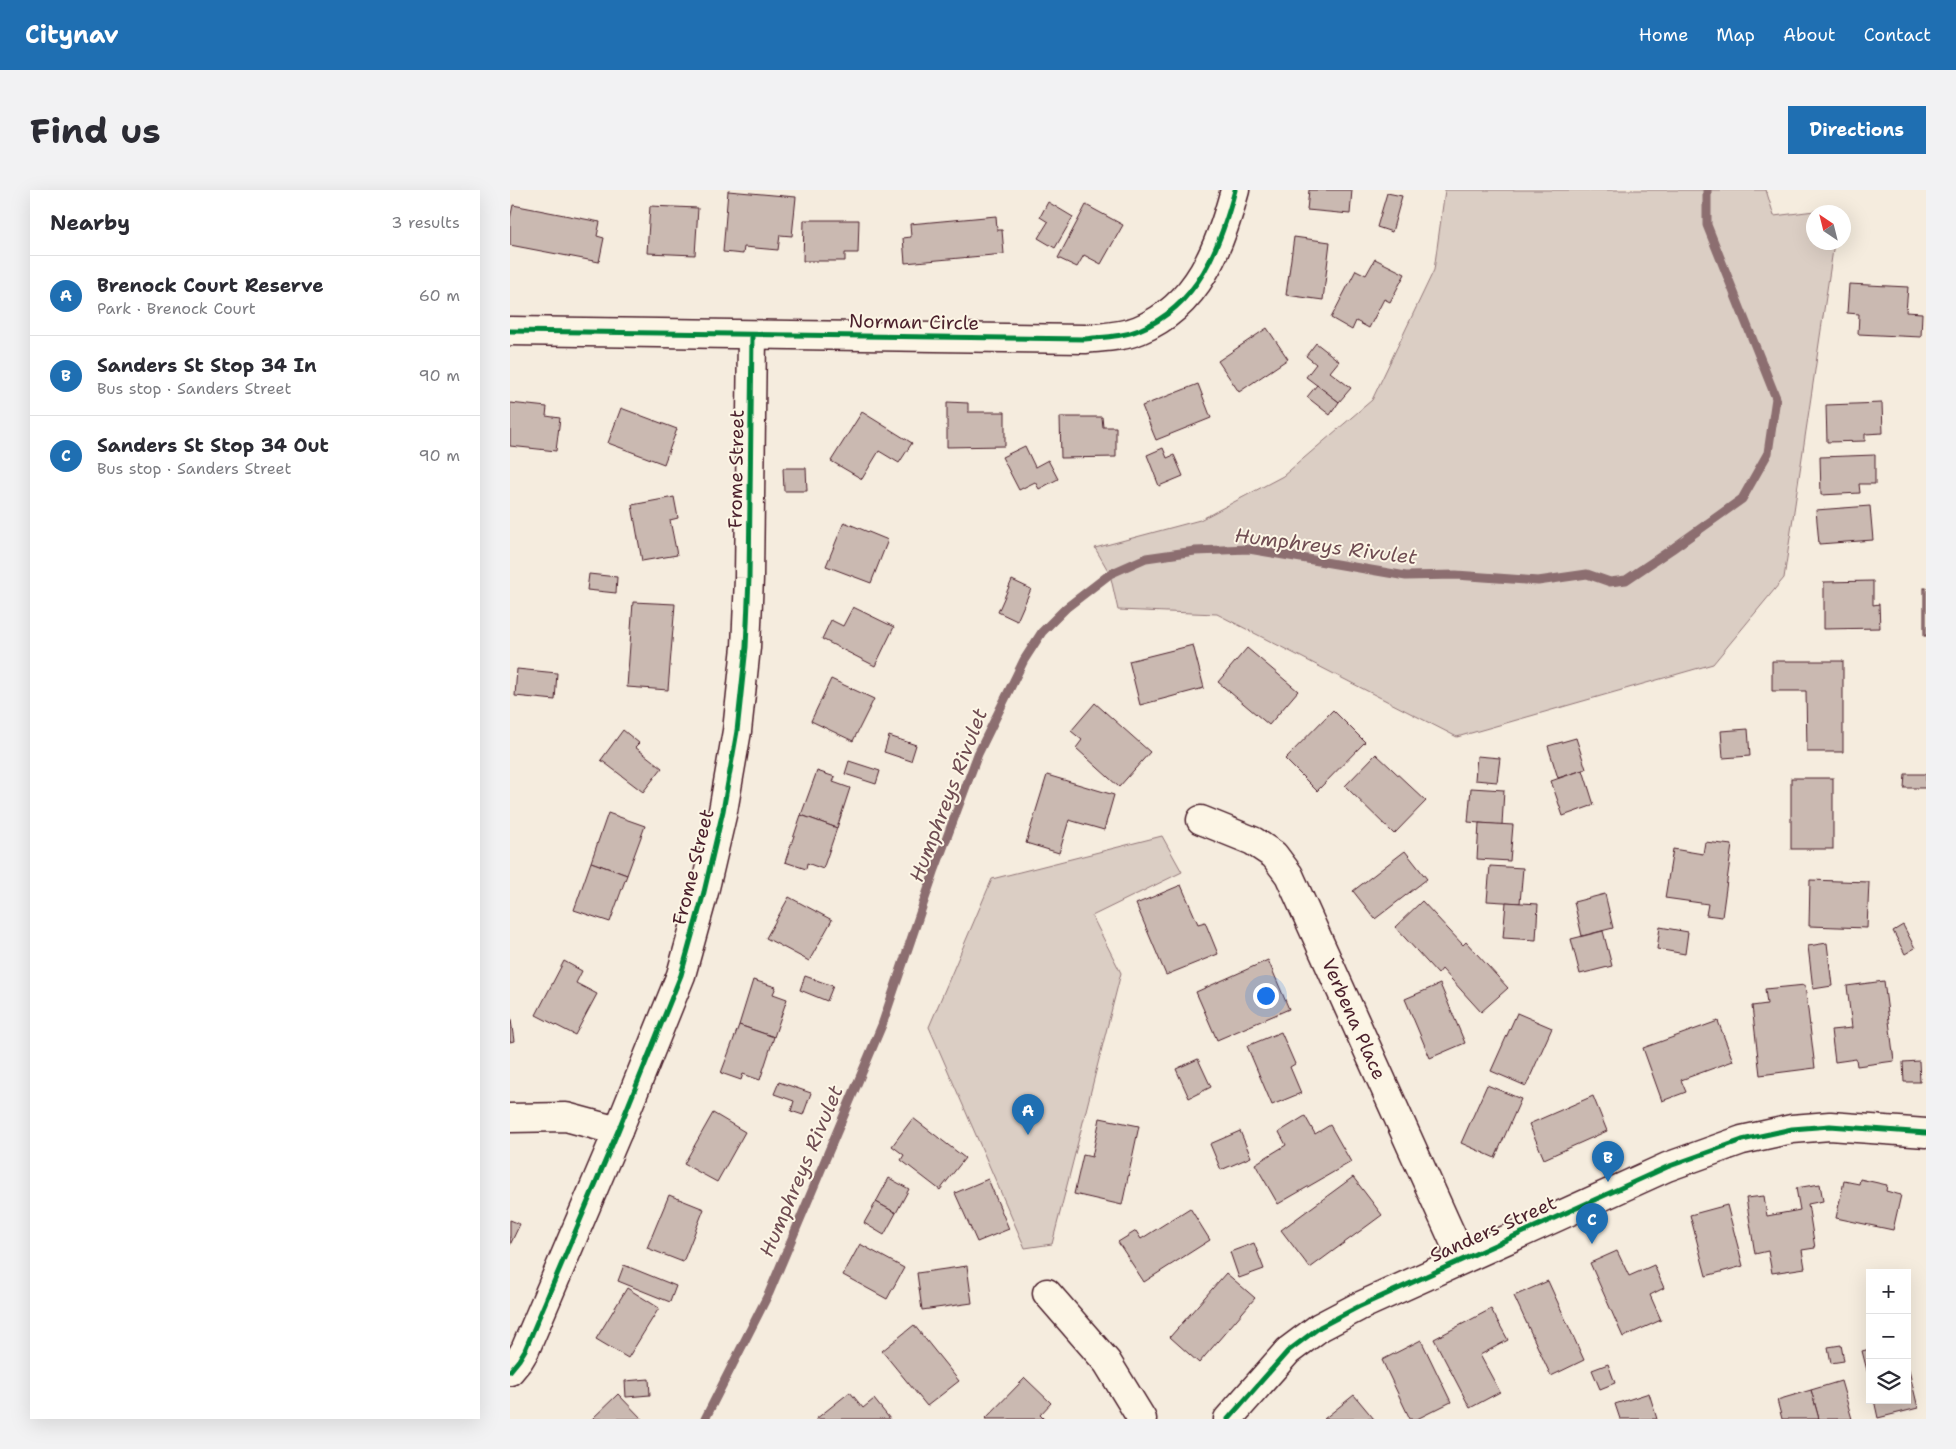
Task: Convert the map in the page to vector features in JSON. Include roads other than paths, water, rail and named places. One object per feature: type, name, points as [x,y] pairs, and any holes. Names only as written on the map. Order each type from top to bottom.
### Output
[{"type":"street","name":"Norman Circle","points":[[510,331],[1086,339],[1114,336],[1138,330],[1159,320],[1182,303],[1198,283],[1213,256],[1228,219],[1235,190]]},
{"type":"street","name":"Frome Street","points":[[510,1371],[520,1360],[525,1350],[618,1131],[681,975],[704,892],[723,811],[737,731],[746,647],[749,578],[752,335]]},
{"type":"street","name":"Verbena Place","points":[[1201,820],[1253,841],[1274,855],[1289,875],[1462,1259]]},
{"type":"street","points":[[510,1118],[566,1117],[618,1131]]},
{"type":"street","name":"Sanders Street","points":[[1228,1419],[1288,1351],[1320,1327],[1358,1307],[1462,1259],[1667,1167],[1742,1140],[1792,1129],[1830,1126],[1926,1134]]},
{"type":"street","points":[[1047,1293],[1107,1362],[1142,1419]]},
{"type":"waterway","name":"Humphreys Rivulet","points":[[705,1419],[769,1293],[882,1025],[934,872],[978,754],[1024,660],[1042,632],[1066,608],[1110,574],[1146,558],[1195,551],[1249,549],[1406,576],[1456,575],[1538,581],[1587,574],[1610,582],[1626,580],[1742,499],[1768,453],[1776,398],[1707,225],[1707,190]]},
{"type":"place","name":"Brenock Court Reserve","points":[[1028,1135]]},
{"type":"place","name":"Sanders St Stop 34 In","points":[[1608,1182]]},
{"type":"place","name":"Sanders St Stop 34 Out","points":[[1592,1244]]}]
